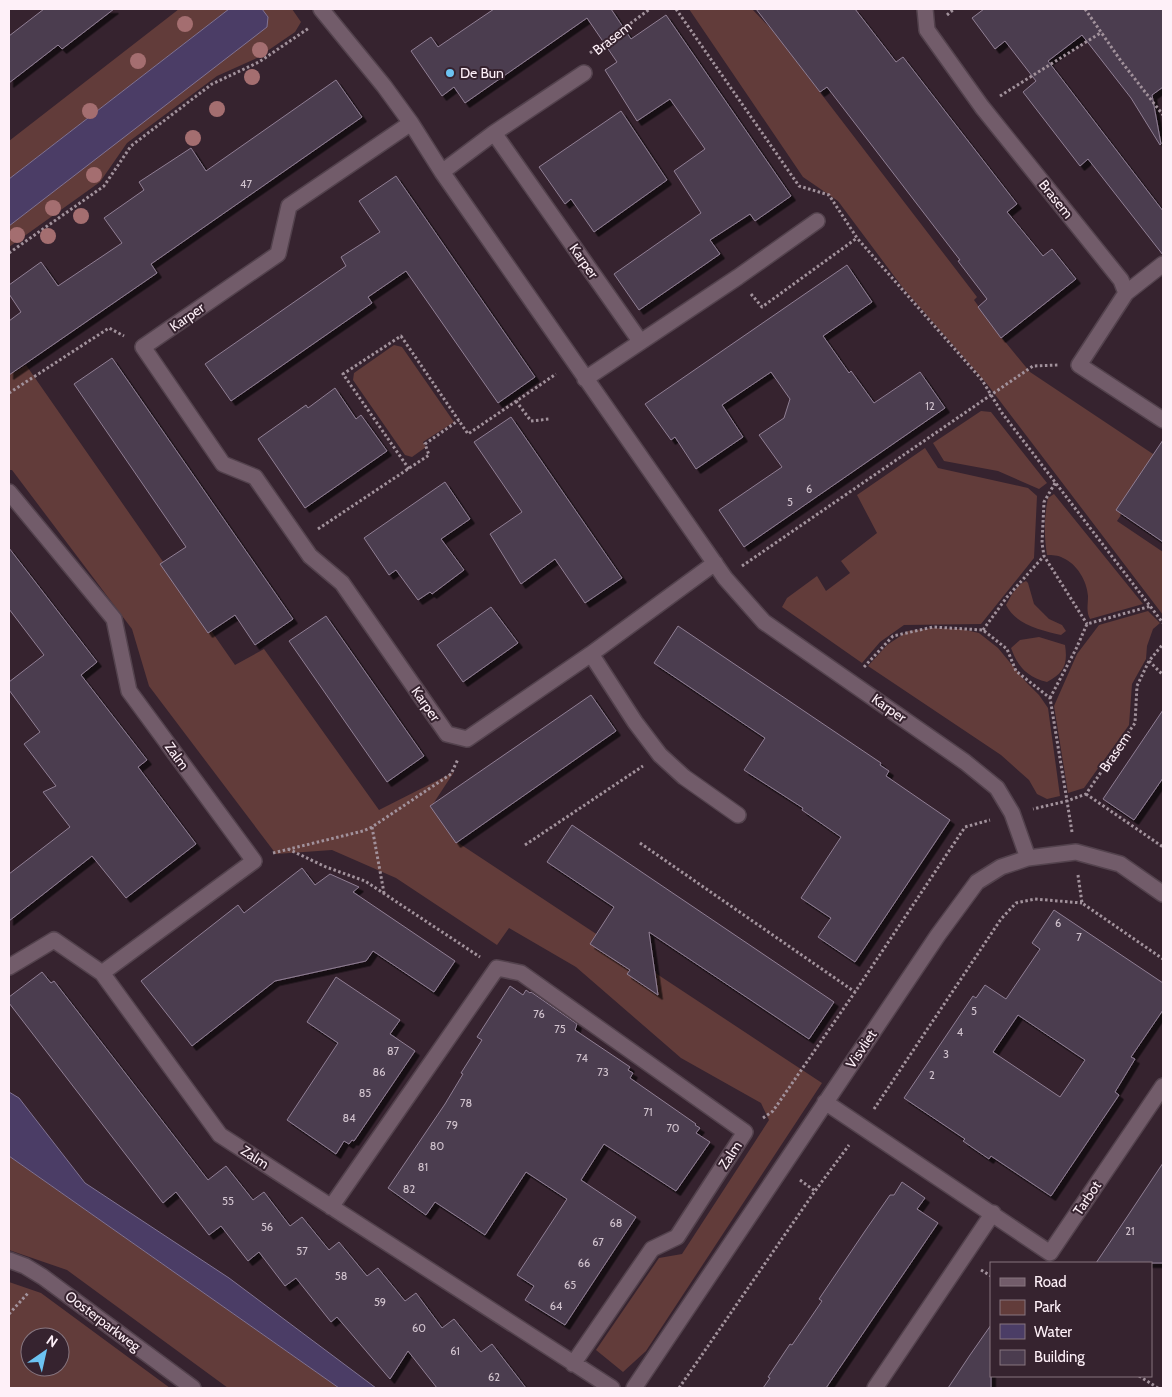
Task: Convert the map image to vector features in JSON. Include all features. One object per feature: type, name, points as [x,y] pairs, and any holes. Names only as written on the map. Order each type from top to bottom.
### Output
[{"type":"street","name":"Brasem","points":[[926,9],[927,30],[982,107],[1121,280],[1126,293]]},
{"type":"street","name":"Karper","points":[[323,12],[384,86],[411,123],[442,172],[573,362],[725,578],[764,622],[965,762],[997,788],[1012,814],[1028,858]]},
{"type":"street","points":[[442,172],[494,133],[584,73]]},
{"type":"street","name":"Karper","points":[[411,123],[289,206],[278,254],[143,347],[223,464],[255,477],[310,556],[342,583],[447,734],[467,739]]},
{"type":"street","name":"Karper","points":[[494,133],[640,341]]},
{"type":"street","points":[[585,379],[738,277],[817,221]]},
{"type":"street","points":[[1163,264],[1126,293],[1079,365],[1163,420]]},
{"type":"street","name":"Zalm","points":[[9,492],[114,619],[129,692],[254,861]]},
{"type":"street","points":[[467,739],[591,654],[715,563]]},
{"type":"street","points":[[591,654],[635,722],[660,755],[684,777],[738,815]]},
{"type":"street","name":"Visvliet","points":[[634,1388],[938,935],[977,882],[1000,866],[1028,858],[1076,852],[1120,864],[1163,894]]},
{"type":"street","points":[[102,973],[254,861]]},
{"type":"street","name":"Zalm","points":[[9,966],[54,940],[102,973],[220,1135],[612,1388]]},
{"type":"street","points":[[331,1207],[497,968]]},
{"type":"street","name":"Zalm","points":[[497,968],[520,972],[745,1132],[677,1237],[652,1249],[573,1364]]},
{"type":"street","name":"Tarbot","points":[[825,1102],[1050,1253],[1163,1086]]},
{"type":"street","points":[[875,1388],[993,1213]]},
{"type":"street","name":"Oosterparkweg","points":[[9,1260],[25,1266],[43,1277],[193,1388]]},
{"type":"path","name":"Brasem","points":[[584,73],[590,54],[650,9]]},
{"type":"path","points":[[1084,9],[1163,115]]},
{"type":"path","points":[[9,254],[104,186],[131,146],[212,84],[259,62],[323,12]]},
{"type":"path","points":[[982,107],[1102,32]]},
{"type":"path","points":[[738,277],[762,307],[857,238]]},
{"type":"path","points":[[9,393],[109,328],[143,347]]},
{"type":"path","points":[[409,469],[344,374],[400,336],[468,434],[573,362]]},
{"type":"path","points":[[725,578],[1033,366],[1079,365]]},
{"type":"path","points":[[990,396],[1163,623]]},
{"type":"path","points":[[516,401],[531,422],[549,419]]},
{"type":"path","points":[[299,541],[429,455],[425,444],[459,420]]},
{"type":"path","points":[[1055,483],[1044,502],[1042,543],[1044,556],[1087,624]]},
{"type":"path","points":[[983,630],[1007,597],[1044,556]]},
{"type":"path","points":[[1087,624],[1150,606]]},
{"type":"path","points":[[1087,624],[1050,698],[1076,852],[1082,903],[1163,959]]},
{"type":"path","points":[[851,682],[893,636],[933,627],[983,630],[1007,650],[1016,671],[1050,698]]},
{"type":"path","name":"Brasem","points":[[1086,794],[1134,723],[1137,686],[1149,661],[1163,644]]},
{"type":"path","points":[[1149,661],[1163,675]]},
{"type":"path","points":[[254,861],[267,854],[372,827],[450,774],[467,739]]},
{"type":"path","points":[[525,845],[660,755]]},
{"type":"path","points":[[745,1132],[773,1111],[965,827],[1067,801],[1086,794],[1163,847]]},
{"type":"path","points":[[372,827],[384,894]]},
{"type":"path","points":[[640,844],[855,992]]},
{"type":"path","points":[[288,848],[326,867],[365,881],[497,968]]},
{"type":"path","points":[[783,1166],[815,1192]]},
{"type":"path","points":[[9,1314],[43,1277]]},
{"type":"path","points":[[1141,1377],[1158,1388]]},
{"type":"green space","points":[[179,9],[229,9],[9,179],[9,141]]},
{"type":"green space","points":[[262,9],[292,9],[301,22],[295,32],[257,58],[217,76],[127,143],[100,182],[9,247],[9,226],[128,133],[268,17]]},
{"type":"green space","points":[[689,9],[752,9],[773,31],[977,297],[974,300],[1030,372],[1159,458],[1117,521],[1163,552],[1163,615],[987,384],[903,288],[838,201],[803,177]]},
{"type":"green space","points":[[394,345],[402,347],[454,422],[423,442],[426,447],[412,457],[405,455],[353,380],[354,373]]},
{"type":"green space","points":[[9,364],[15,372],[26,365],[235,665],[264,649],[379,810],[454,772],[433,804],[460,844],[822,1083],[646,1351],[623,1372],[596,1350],[659,1258],[682,1254],[769,1120],[761,1103],[681,1058],[576,967],[509,928],[497,945],[396,878],[332,850],[276,854],[149,686],[132,629],[12,470],[9,470]]},
{"type":"green space","points":[[981,411],[991,412],[1047,483],[1039,489],[998,471],[944,461],[933,443]]},
{"type":"green space","points":[[925,448],[938,468],[1028,488],[1037,496],[1034,558],[981,624],[904,625],[880,642],[862,663],[782,607],[787,598],[817,576],[826,591],[850,573],[841,561],[877,533],[857,495]]},
{"type":"green space","points":[[1054,494],[1143,604],[1090,619],[1087,590],[1077,569],[1073,564],[1059,556],[1047,555],[1046,512],[1048,498]]},
{"type":"green space","points":[[1026,581],[1034,604],[1049,619],[1062,625],[1066,631],[1061,635],[1030,626],[1010,612],[1006,605],[1017,588]]},
{"type":"green space","points":[[1148,611],[1160,623],[1153,629],[1147,646],[1146,659],[1132,684],[1129,725],[1084,788],[1068,793],[1054,706],[1077,654],[1099,625]]},
{"type":"green space","points":[[932,628],[961,629],[979,633],[998,648],[1039,695],[1048,708],[1060,796],[1047,799],[1037,794],[1029,780],[1001,755],[868,666],[887,645],[908,631]]},
{"type":"green space","points":[[1039,637],[1065,645],[1066,658],[1064,667],[1047,682],[1034,677],[1024,670],[1011,648],[1020,640]]},
{"type":"green space","points":[[9,1156],[339,1388],[228,1388],[67,1270],[9,1250]]},
{"type":"green space","points":[[9,1282],[41,1293],[170,1388],[9,1388]]},
{"type":"water","points":[[229,9],[262,9],[268,17],[267,27],[9,226],[9,179]]},
{"type":"water","points":[[9,1092],[19,1098],[85,1183],[229,1278],[376,1388],[339,1388],[9,1156]]},
{"type":"building","points":[[44,9],[114,9],[62,49],[58,45],[9,83],[9,36]]},
{"type":"building","points":[[494,9],[611,9],[631,39],[666,15],[791,196],[755,221],[750,214],[710,240],[720,254],[639,310],[614,274],[701,213],[674,171],[705,149],[670,99],[637,121],[605,70],[617,62],[587,18],[465,103],[454,87],[442,96],[411,51],[431,37],[438,47]]},
{"type":"building","points":[[756,9],[855,9],[896,62],[903,57],[1017,204],[1007,212],[1043,256],[1052,249],[1076,279],[1001,338],[978,307],[987,299],[958,261],[960,260],[827,87],[820,92]]},
{"type":"building","points":[[984,9],[1163,9],[1163,87],[1152,95],[1160,145],[1131,98],[1082,35],[1048,61],[1163,211],[1163,255],[1088,159],[1080,166],[1023,92],[1036,81],[1005,41],[995,49],[972,18]]},
{"type":"building","points":[[336,80],[362,117],[151,264],[157,273],[9,375],[9,321],[21,312],[9,294],[9,285],[41,262],[58,286],[122,243],[104,218],[144,190],[139,182],[191,148],[206,171]]},
{"type":"building","points":[[621,111],[667,180],[594,232],[571,199],[565,204],[539,167]]},
{"type":"building","points":[[396,176],[535,377],[498,403],[406,271],[368,297],[372,303],[231,401],[205,364],[346,266],[341,257],[380,232],[359,201]]},
{"type":"building","points":[[847,265],[872,302],[823,336],[849,373],[851,371],[874,403],[920,372],[945,408],[744,547],[719,510],[782,467],[759,435],[784,418],[790,399],[771,372],[722,405],[743,437],[696,469],[675,437],[671,440],[645,404]]},
{"type":"building","points":[[112,358],[293,619],[255,645],[235,615],[208,633],[160,564],[186,547],[74,384]]},
{"type":"building","points":[[335,388],[356,419],[361,415],[387,451],[305,508],[258,439],[306,405],[308,408]]},
{"type":"building","points":[[511,417],[622,578],[585,603],[555,559],[521,584],[490,534],[522,512],[474,442]]},
{"type":"building","points":[[1163,440],[1163,542],[1116,510]]},
{"type":"building","points":[[445,482],[470,519],[441,539],[464,570],[432,594],[430,592],[418,600],[396,570],[389,575],[364,538]]},
{"type":"building","points":[[9,548],[97,662],[81,675],[147,760],[138,767],[196,844],[126,898],[92,856],[9,921],[9,874],[70,827],[43,792],[56,786],[24,744],[40,732],[9,690],[9,682],[44,655],[9,609]]},
{"type":"building","points":[[491,607],[518,643],[463,682],[437,645]]},
{"type":"building","points":[[326,616],[424,756],[387,782],[289,641]]},
{"type":"building","points":[[678,626],[881,763],[880,765],[889,771],[886,776],[950,820],[855,962],[818,937],[831,918],[801,898],[841,837],[802,810],[803,808],[744,770],[765,738],[654,663]]},
{"type":"building","points":[[591,695],[616,731],[456,843],[430,806]]},
{"type":"building","points":[[1163,710],[1163,778],[1134,820],[1103,799]]},
{"type":"building","points":[[572,825],[834,1002],[809,1039],[649,932],[658,995],[627,974],[630,970],[590,944],[614,907],[547,862]]},
{"type":"building","points":[[302,868],[315,885],[330,874],[359,887],[353,892],[455,961],[434,992],[373,951],[366,961],[275,981],[192,1046],[141,981],[238,905],[244,913]]},
{"type":"building","points":[[1054,910],[1163,983],[1163,1010],[1131,1057],[1135,1059],[1115,1092],[1119,1095],[1051,1196],[991,1156],[989,1159],[963,1141],[965,1139],[904,1098],[973,996],[976,998],[985,985],[1006,999],[1040,949],[1032,943]],"holes":[[[1018,1015],[1085,1060],[1060,1097],[993,1052]]]},
{"type":"building","points":[[42,972],[51,983],[54,981],[208,1180],[226,1166],[253,1200],[264,1192],[290,1226],[302,1217],[329,1250],[339,1242],[367,1276],[378,1268],[405,1301],[416,1293],[442,1328],[454,1319],[481,1352],[492,1344],[526,1388],[437,1388],[408,1351],[390,1379],[337,1317],[331,1322],[296,1278],[285,1286],[259,1252],[248,1261],[221,1226],[209,1235],[176,1192],[163,1203],[9,1003],[9,997]]},
{"type":"building","points":[[336,977],[400,1020],[390,1034],[415,1051],[354,1141],[352,1140],[349,1144],[344,1141],[336,1154],[287,1120],[338,1043],[307,1022]]},
{"type":"building","points":[[510,986],[523,995],[526,990],[531,992],[577,1024],[575,1030],[630,1067],[628,1070],[633,1073],[630,1078],[696,1124],[700,1128],[696,1133],[710,1142],[676,1191],[604,1144],[581,1180],[636,1217],[565,1325],[525,1300],[534,1286],[517,1275],[567,1199],[526,1172],[485,1235],[435,1202],[426,1215],[388,1188],[445,1104],[463,1074],[461,1073],[482,1040],[477,1037]]},
{"type":"building","points":[[1163,1163],[1163,1263],[1097,1262]]},
{"type":"building","points":[[902,1182],[925,1198],[917,1209],[938,1223],[826,1388],[763,1388],[790,1344],[792,1345],[822,1301],[819,1299],[890,1195],[894,1195]]},
{"type":"building","points":[[990,1326],[991,1388],[948,1388]]},
{"type":"place","name":"De Bun","points":[[450,73]]}]
